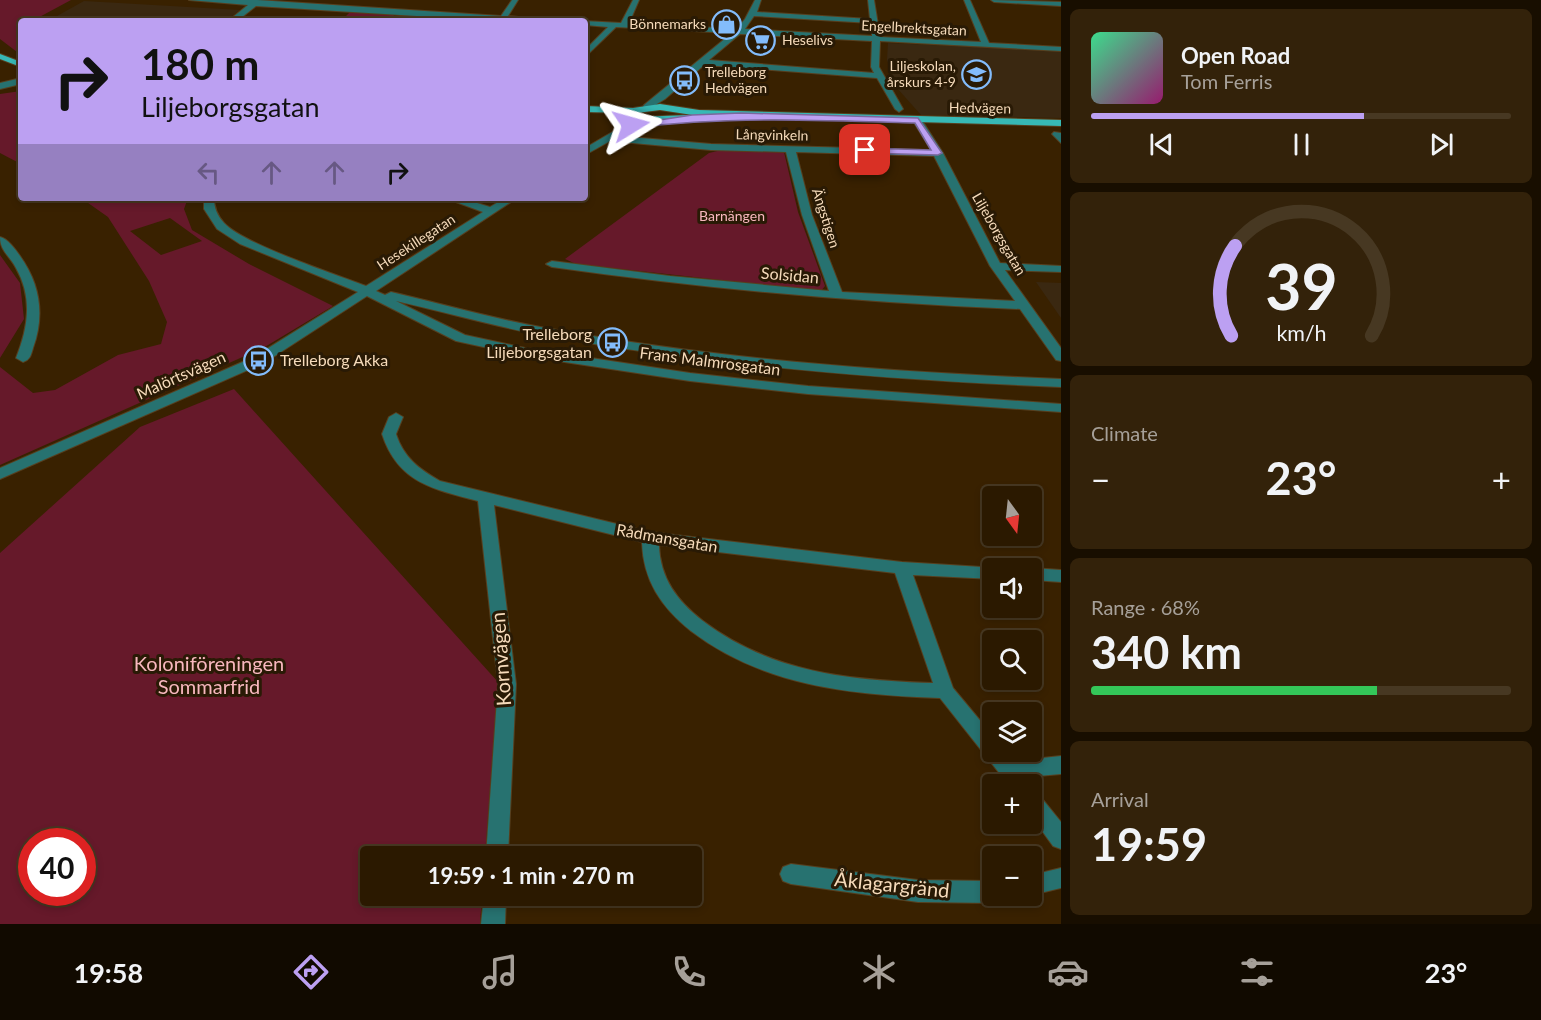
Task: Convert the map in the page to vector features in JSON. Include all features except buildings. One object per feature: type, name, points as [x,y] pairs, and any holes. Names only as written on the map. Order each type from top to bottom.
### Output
[{"type":"main road","points":[[0,56],[18,64]]},
{"type":"main road","points":[[0,62],[18,70]]},
{"type":"main road","name":"Hedvägen","points":[[631,115],[647,107],[699,113],[918,121],[1061,123]]},
{"type":"main road","points":[[670,120],[677,115],[673,109]]},
{"type":"main road","points":[[588,110],[631,115]]},
{"type":"main road","name":"Hedvägen","points":[[631,115],[644,122],[790,115]]},
{"type":"street","points":[[192,0],[257,2],[488,18]]},
{"type":"street","points":[[503,18],[515,0]]},
{"type":"street","points":[[624,25],[636,0]]},
{"type":"street","points":[[647,107],[670,92],[702,62],[741,31],[758,0]]},
{"type":"street","points":[[871,0],[875,67],[878,76],[899,109]]},
{"type":"street","points":[[967,0],[986,45]]},
{"type":"street","points":[[994,0],[1061,4]]},
{"type":"street","points":[[236,18],[257,2]]},
{"type":"street","points":[[353,18],[362,10]]},
{"type":"street","points":[[384,18],[390,11]]},
{"type":"street","points":[[751,14],[874,21]]},
{"type":"street","name":"Engelbrektsgatan","points":[[588,22],[1061,49]]},
{"type":"street","points":[[588,52],[615,24]]},
{"type":"street","points":[[702,62],[878,76]]},
{"type":"street","points":[[0,86],[18,82]]},
{"type":"street","points":[[670,92],[673,109]]},
{"type":"street","points":[[588,150],[606,138],[631,115]]},
{"type":"street","name":"Liljeborgsgatan","points":[[918,121],[938,153],[996,266],[1061,357]]},
{"type":"street","points":[[606,138],[644,122]]},
{"type":"street","name":"Långvinkeln","points":[[606,138],[711,147],[938,153]]},
{"type":"street","name":"Ängstigen","points":[[790,148],[807,215],[837,296]]},
{"type":"street","name":"Frans Malmrosgatan","points":[[209,201],[209,209],[221,227],[244,242],[367,291],[461,338],[546,355],[690,377],[807,390],[1061,408]]},
{"type":"street","points":[[460,201],[492,210]]},
{"type":"street","name":"Hesekillegatan","points":[[367,291],[507,201]]},
{"type":"street","points":[[0,240],[17,258],[31,280],[32,323],[23,358]]},
{"type":"street","name":"Solsidan","points":[[552,264],[705,284],[837,296],[1025,305]]},
{"type":"street","points":[[996,266],[1061,268]]},
{"type":"street","name":"Frans Malmrosgatan","points":[[367,291],[543,332],[662,350],[914,375],[1061,383]]},
{"type":"street","name":"Malörtsvägen","points":[[0,474],[259,360],[367,291]]},
{"type":"street","name":"Rådmansgatan","points":[[396,417],[390,434],[395,452],[413,472],[435,485],[650,538],[902,568],[982,572]]},
{"type":"street","name":"Kornvägen","points":[[485,498],[507,684],[498,846]]},
{"type":"street","points":[[650,538],[652,565],[669,602],[711,639],[762,663],[823,681],[876,688],[945,691]]},
{"type":"street","points":[[902,568],[945,691],[982,737]]},
{"type":"street","points":[[1042,575],[1061,576]]},
{"type":"street","points":[[1002,762],[1012,774]]},
{"type":"street","points":[[1026,774],[1061,765]]},
{"type":"street","points":[[1042,814],[1061,839]]},
{"type":"street","name":"Åklagargränd","points":[[791,874],[918,891],[982,892]]},
{"type":"street","points":[[1042,883],[1061,878]]},
{"type":"street","points":[[493,924],[494,906]]},
{"type":"shaded area","points":[[84,1],[240,10],[230,18],[53,18]]},
{"type":"shaded area","name":"Liljeskolan, årskurs 4-9","points":[[888,43],[1061,51],[1061,118],[921,115],[897,88],[887,60]]},
{"type":"shaded area","points":[[1036,282],[1061,283],[1061,318]]},
{"type":"green space","points":[[0,0],[71,0],[38,18],[18,18],[18,53],[0,39]]},
{"type":"green space","points":[[350,12],[395,14],[392,18],[344,18]]},
{"type":"green space","points":[[18,91],[18,162],[0,153],[0,94]]},
{"type":"green space","name":"Barnängen","points":[[726,149],[784,152],[798,212],[825,286],[821,291],[576,264],[565,259],[709,153]]},
{"type":"green space","points":[[85,201],[187,201],[184,209],[192,230],[249,264],[333,306],[263,348],[0,465],[0,367],[33,393],[55,390],[118,355],[161,344],[167,322],[149,281],[108,217]],"holes":[[[170,218],[202,241],[161,255],[130,231]]]},
{"type":"green space","points":[[0,255],[20,283],[24,319],[0,358]]},
{"type":"green space","name":"Koloniföreningen Sommarfrid","points":[[234,389],[498,682],[486,846],[360,846],[360,906],[481,906],[480,924],[0,924],[0,553],[140,427]]},
{"type":"place","name":"Bönnemarks","points":[[727,24]]},
{"type":"place","name":"Heselivs","points":[[761,40]]},
{"type":"place","name":"Liljeskolan, årskurs 4-9","points":[[977,74]]},
{"type":"place","name":"Trelleborg Hedvägen","points":[[684,80]]},
{"type":"place","name":"Trelleborg Liljeborgsgatan","points":[[613,343]]},
{"type":"place","name":"Trelleborg Akka","points":[[259,360]]},
{"type":"route","points":[[631,125],[692,118],[790,115],[918,121],[938,153],[865,150]]}]
